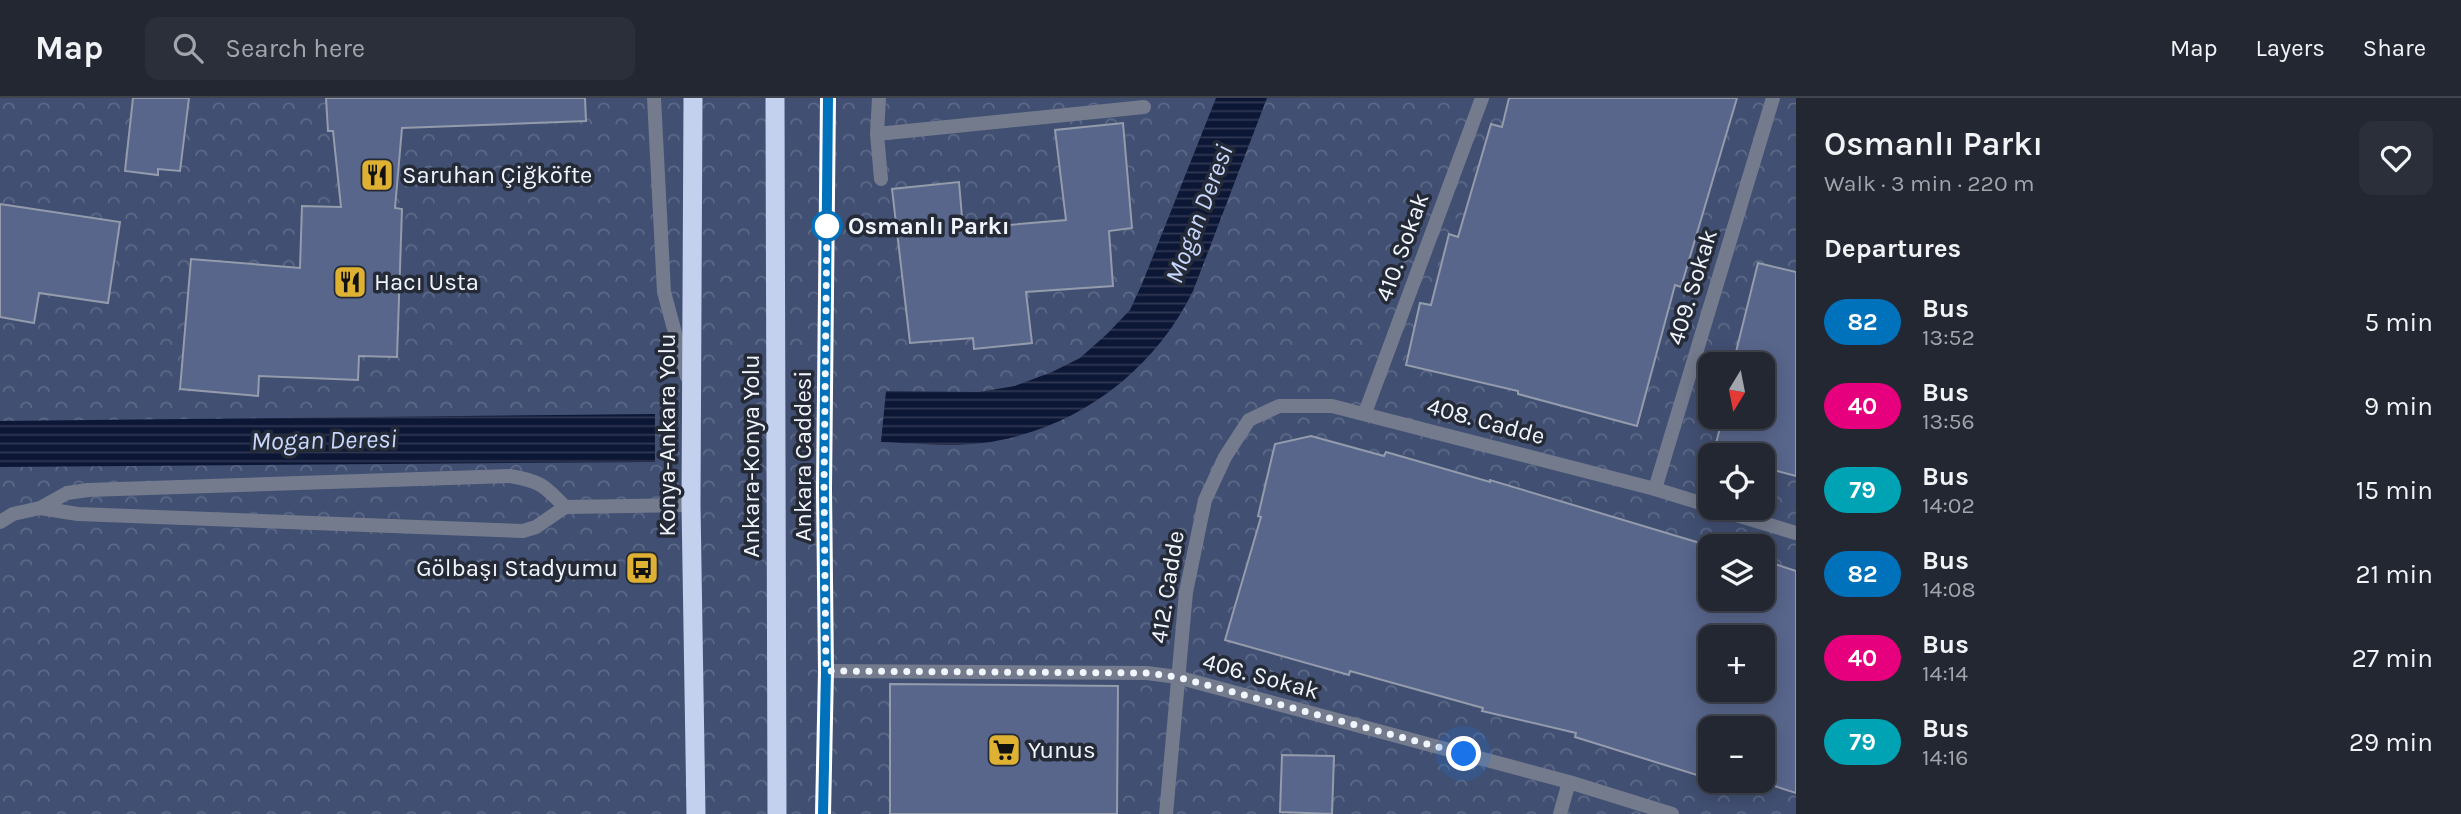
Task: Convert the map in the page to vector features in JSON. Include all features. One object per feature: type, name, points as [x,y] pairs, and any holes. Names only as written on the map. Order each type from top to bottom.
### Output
[{"type":"highway","name":"Konya-Ankara Yolu","points":[[693,98],[690,390],[696,814]]},
{"type":"highway","name":"Ankara-Konya Yolu","points":[[775,98],[777,814]]},
{"type":"street","points":[[654,98],[664,292],[690,390]]},
{"type":"street","name":"Ankara Caddesi","points":[[823,814],[828,98]]},
{"type":"street","points":[[879,98],[877,134],[880,178]]},
{"type":"street","name":"410. Sokak","points":[[1365,413],[1482,98]]},
{"type":"street","name":"409. Sokak","points":[[1655,489],[1773,98]]},
{"type":"street","points":[[877,134],[1144,107]]},
{"type":"street","name":"408. Cadde","points":[[1249,419],[1279,406],[1332,406],[1655,489],[1698,503]]},
{"type":"street","name":"412. Cadde","points":[[1166,814],[1186,592],[1205,500],[1225,457],[1249,419]]},
{"type":"street","points":[[0,522],[13,514],[40,508],[66,493],[88,490],[510,475],[531,479],[544,486],[565,508]]},
{"type":"street","points":[[40,508],[78,514],[523,531],[536,527],[565,508],[691,505]]},
{"type":"street","name":"408. Cadde","points":[[1754,520],[1796,533]]},
{"type":"street","name":"406. Sokak","points":[[826,671],[1147,673],[1177,677],[1569,782],[1672,814]]},
{"type":"street","points":[[1560,814],[1569,782]]},
{"type":"green space","points":[[0,98],[1796,98],[1796,814],[0,814]]},
{"type":"water","name":"Mogan Deresi","points":[[1216,98],[1267,98],[1193,291],[1156,348],[1133,372],[1079,411],[1049,426],[1017,436],[958,445],[881,442],[886,391],[979,392],[1015,386],[1080,358],[1107,334],[1130,310]]},
{"type":"water","name":"Mogan Deresi","points":[[655,414],[655,462],[0,467],[0,421]]},
{"type":"building","points":[[133,98],[189,98],[180,171],[158,169],[158,175],[125,171]]},
{"type":"building","points":[[326,98],[585,98],[586,121],[402,128],[395,208],[402,209],[397,357],[359,356],[358,380],[259,376],[258,396],[180,389],[191,259],[300,268],[302,206],[341,207],[333,131],[328,131]]},
{"type":"building","points":[[1509,98],[1737,98],[1681,287],[1675,285],[1637,426],[1518,394],[1518,391],[1406,365],[1420,303],[1431,305],[1449,234],[1458,237],[1491,124],[1502,127]]},
{"type":"building","points":[[1123,123],[1132,228],[1109,231],[1113,286],[1026,292],[1032,343],[974,349],[973,338],[910,343],[892,189],[959,182],[963,229],[1066,220],[1055,130]]},
{"type":"building","points":[[0,204],[120,222],[108,303],[39,293],[34,323],[0,317]]},
{"type":"building","points":[[1758,263],[1796,272],[1796,476],[1775,470],[1775,443],[1716,443],[1720,429],[1775,429],[1775,352],[1736,352]]},
{"type":"building","points":[[1311,436],[1384,456],[1386,452],[1490,480],[1698,542],[1698,611],[1775,611],[1775,564],[1796,571],[1796,793],[1775,786],[1775,716],[1698,716],[1697,775],[1575,737],[1576,733],[1482,711],[1483,708],[1350,671],[1349,675],[1225,640],[1261,517],[1258,516],[1275,444]]},
{"type":"building","name":"Yunus","points":[[890,684],[1118,686],[1117,814],[890,814]]},
{"type":"building","points":[[1282,755],[1334,756],[1332,814],[1280,812]]},
{"type":"bus line","name":"82","points":[[823,814],[828,98]]},
{"type":"place","name":"Saruhan Çiğköfte","points":[[377,175]]},
{"type":"place","name":"Osmanlı Parkı","points":[[827,226]]},
{"type":"place","name":"Hacı Usta","points":[[350,282]]},
{"type":"place","name":"Gölbaşı Stadyumu","points":[[642,568]]},
{"type":"place","name":"Yunus","points":[[1004,750]]},
{"type":"route","points":[[827,226],[827,218],[824,489],[826,671],[1147,673],[1177,677],[1464,754]]}]
